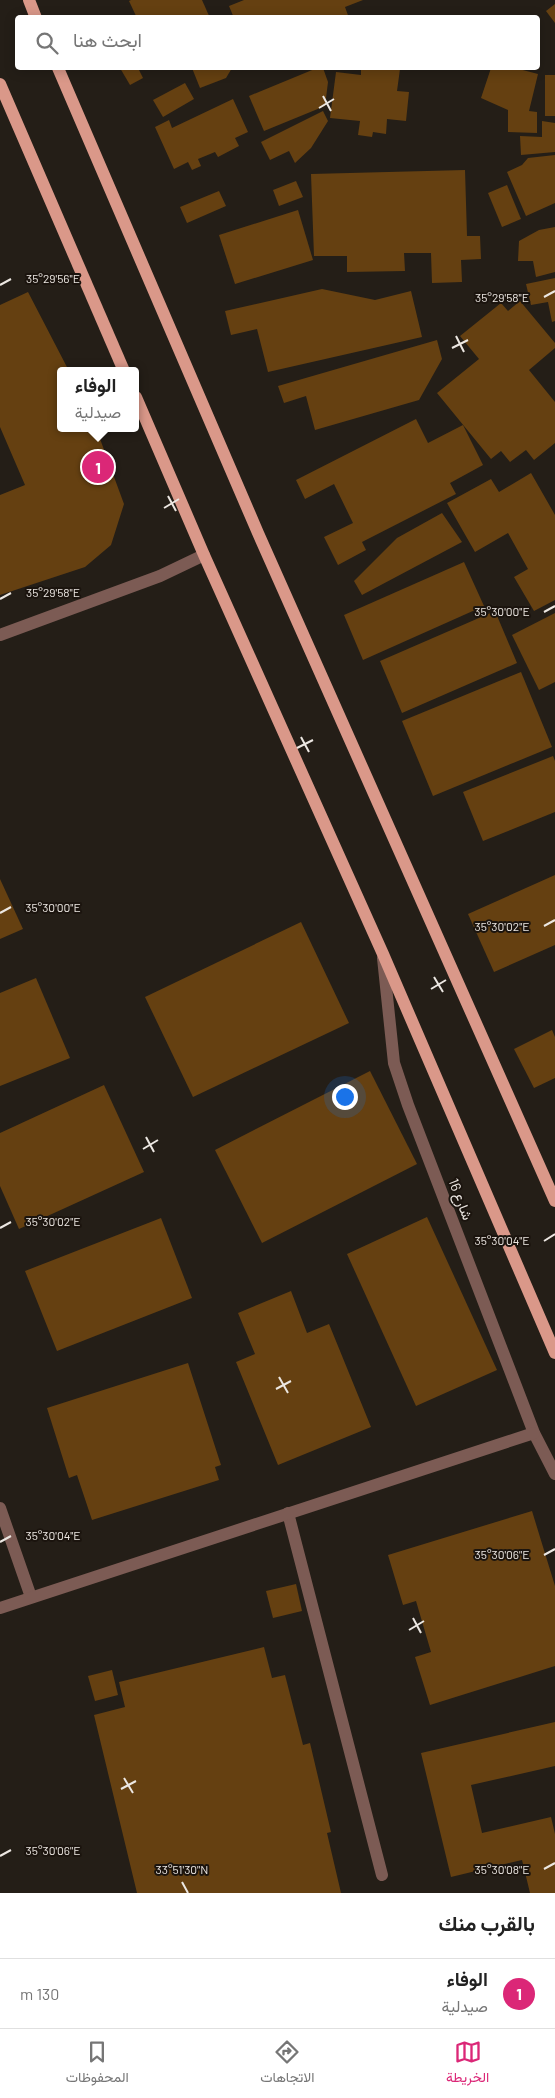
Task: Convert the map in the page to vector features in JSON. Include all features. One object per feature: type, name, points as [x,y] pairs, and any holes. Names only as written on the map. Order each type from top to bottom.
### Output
[{"type":"main road","points":[[29,0],[35,15]]},
{"type":"main road","points":[[59,70],[258,533],[555,1201]]},
{"type":"main road","points":[[0,84],[122,367]]},
{"type":"main road","points":[[139,404],[204,555],[402,997],[555,1353]]},
{"type":"street","points":[[0,635],[160,576],[204,555]]},
{"type":"street","name":"شارع 16","points":[[383,954],[394,1062],[408,1105],[534,1432],[555,1474]]},
{"type":"street","points":[[0,1608],[534,1432]]},
{"type":"street","points":[[0,1508],[31,1597]]},
{"type":"street","points":[[288,1513],[382,1875]]},
{"type":"building","points":[[202,0],[209,15],[136,15],[129,1]]},
{"type":"building","points":[[244,0],[363,0],[345,7],[348,15],[233,15],[229,6]]},
{"type":"building","points":[[555,4],[555,23],[546,11]]},
{"type":"building","points":[[121,70],[139,70],[143,78],[130,85]]},
{"type":"building","points":[[193,70],[231,70],[226,78],[200,88]]},
{"type":"building","points":[[312,70],[324,70],[328,82],[325,106],[264,131],[249,96]]},
{"type":"building","points":[[361,70],[400,70],[397,91],[409,92],[406,121],[387,119],[386,134],[373,132],[372,137],[358,135],[360,121],[330,118],[336,72],[361,75]]},
{"type":"building","points":[[490,70],[523,70],[538,74],[529,111],[537,112],[537,133],[508,132],[508,110],[481,98]]},
{"type":"building","points":[[545,75],[555,75],[555,116],[545,116]]},
{"type":"building","points":[[185,83],[194,99],[163,117],[153,100]]},
{"type":"building","points":[[233,99],[248,132],[235,138],[239,146],[218,157],[215,152],[198,159],[201,166],[192,170],[188,162],[174,169],[155,127],[169,120],[172,128]]},
{"type":"building","points":[[323,111],[328,121],[311,148],[295,163],[289,151],[270,160],[261,142]]},
{"type":"building","points":[[542,121],[555,123],[555,152],[521,155],[520,136],[542,137]]},
{"type":"building","points":[[555,155],[555,203],[526,216],[507,172],[522,165],[528,158]]},
{"type":"building","points":[[465,170],[467,236],[480,236],[481,259],[461,260],[462,282],[432,283],[431,253],[404,253],[405,271],[347,272],[347,256],[314,256],[311,174]]},
{"type":"building","points":[[296,181],[303,197],[279,206],[273,190]]},
{"type":"building","points":[[507,185],[521,219],[502,227],[488,193]]},
{"type":"building","points":[[219,191],[226,206],[187,223],[180,207]]},
{"type":"building","points":[[298,210],[313,260],[235,284],[219,235]]},
{"type":"building","points":[[555,227],[555,272],[536,277],[533,261],[518,261],[519,241],[539,230]]},
{"type":"building","points":[[555,278],[555,321],[552,322],[548,302],[531,305],[526,284]]},
{"type":"building","points":[[322,289],[375,300],[411,291],[422,337],[268,372],[257,329],[231,335],[225,311]]},
{"type":"building","points":[[28,292],[67,367],[57,367],[57,432],[97,432],[124,504],[111,545],[85,567],[0,595],[0,495],[25,485],[0,427],[0,305]]},
{"type":"building","points":[[520,301],[555,343],[555,348],[529,370],[555,402],[555,443],[534,460],[526,450],[510,462],[501,451],[491,459],[437,393],[479,359],[460,336],[501,303],[508,311]]},
{"type":"building","points":[[437,340],[442,359],[419,400],[315,430],[306,396],[284,403],[278,386]]},
{"type":"building","points":[[416,419],[428,443],[463,425],[483,465],[450,483],[456,494],[362,542],[366,550],[338,565],[324,537],[353,523],[334,484],[305,499],[296,480]]},
{"type":"building","points":[[531,473],[555,515],[555,600],[534,611],[514,577],[528,569],[508,533],[475,552],[447,503],[491,479],[499,492]]},
{"type":"building","points":[[442,513],[462,542],[362,595],[354,581],[397,538]]},
{"type":"building","points":[[464,562],[484,606],[363,660],[344,615]]},
{"type":"building","points":[[495,611],[517,663],[402,713],[380,661]]},
{"type":"building","points":[[555,613],[555,682],[539,690],[512,635]]},
{"type":"building","points":[[521,672],[552,747],[433,796],[402,721]]},
{"type":"building","points":[[553,756],[555,761],[555,812],[483,841],[463,792]]},
{"type":"building","points":[[555,875],[555,945],[494,972],[468,914]]},
{"type":"building","points":[[0,879],[23,929],[0,939]]},
{"type":"building","points":[[301,922],[349,1023],[193,1097],[145,997]]},
{"type":"building","points":[[36,978],[70,1058],[0,1086],[0,993]]},
{"type":"building","points":[[552,1030],[555,1037],[555,1078],[534,1088],[514,1049]]},
{"type":"building","points":[[370,1071],[417,1164],[262,1243],[215,1150]]},
{"type":"building","points":[[104,1085],[144,1172],[19,1229],[0,1186],[0,1133]]},
{"type":"building","points":[[427,1217],[497,1370],[416,1406],[347,1254]]},
{"type":"building","points":[[161,1218],[192,1298],[57,1351],[25,1271]]},
{"type":"building","points":[[291,1291],[307,1333],[329,1324],[371,1427],[278,1465],[236,1362],[255,1354],[238,1313]]},
{"type":"building","points":[[188,1363],[221,1465],[215,1467],[219,1480],[92,1520],[77,1475],[69,1478],[47,1408]]},
{"type":"building","points":[[532,1511],[555,1586],[555,1666],[430,1705],[415,1657],[431,1652],[416,1601],[403,1605],[388,1555]]},
{"type":"building","points":[[296,1584],[302,1611],[273,1618],[266,1591]]},
{"type":"building","points":[[264,1647],[272,1678],[285,1675],[303,1745],[310,1743],[331,1832],[327,1833],[341,1893],[137,1893],[94,1715],[125,1707],[119,1682]]},
{"type":"building","points":[[112,1670],[118,1695],[95,1701],[88,1676]]},
{"type":"building","points":[[555,1722],[555,1766],[471,1785],[482,1833],[551,1817],[555,1834],[555,1893],[530,1893],[522,1860],[451,1877],[421,1753]]},
{"type":"place","name":"الوفاء","points":[[98,467]]}]
